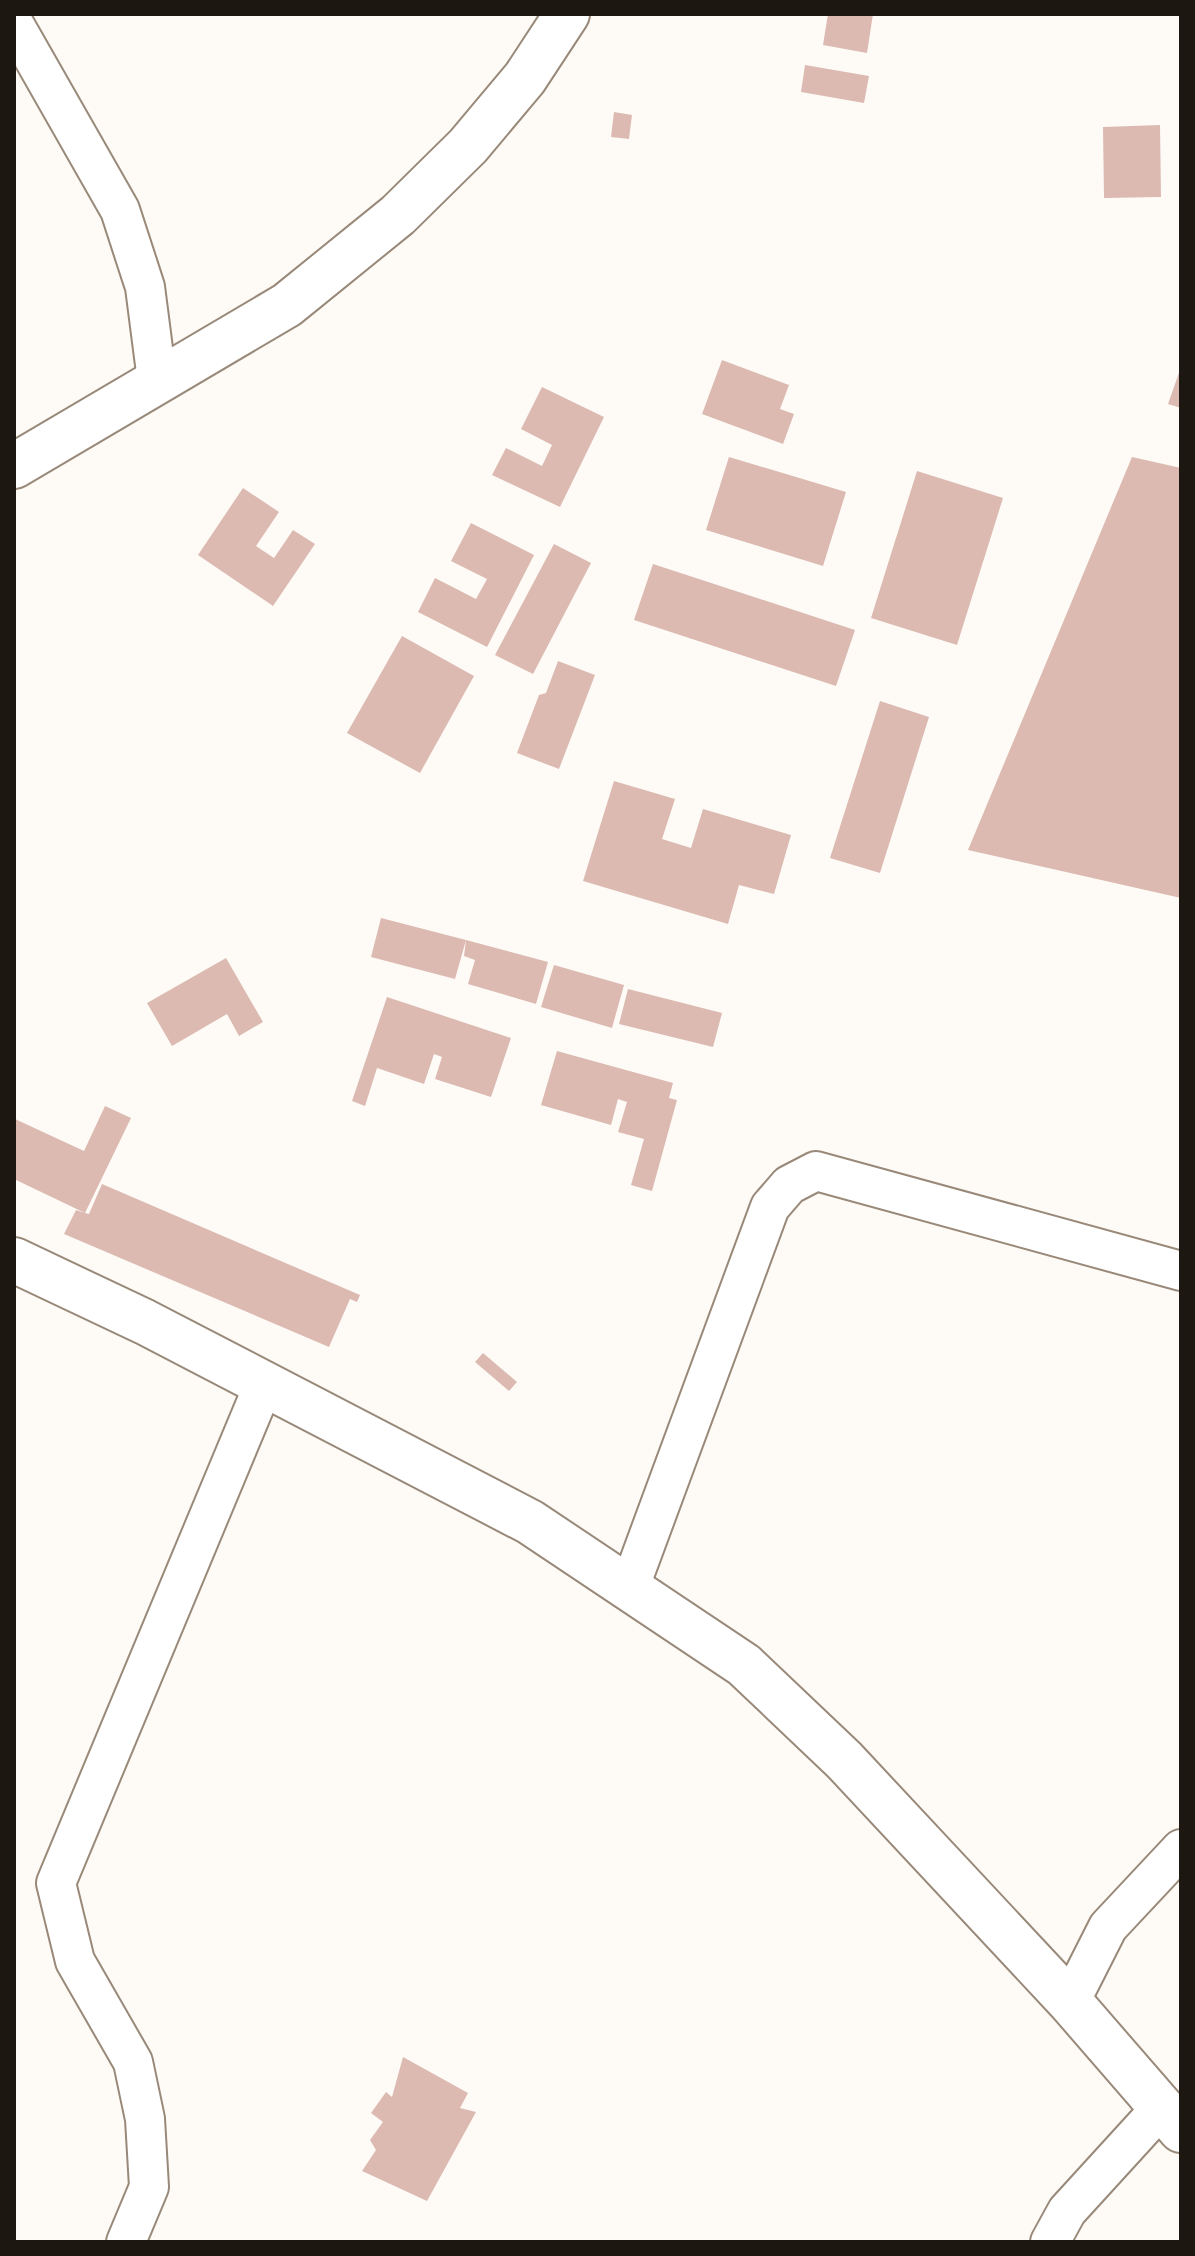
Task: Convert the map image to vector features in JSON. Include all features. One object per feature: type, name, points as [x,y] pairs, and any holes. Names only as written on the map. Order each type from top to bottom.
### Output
[{"type":"street","points":[[14,466],[287,305],[398,215],[468,146],[525,78],[567,14]]},
{"type":"street","points":[[14,24],[120,210],[145,287],[157,380]]},
{"type":"street","points":[[629,1589],[770,1207],[789,1185],[816,1171],[1181,1271]]},
{"type":"street","points":[[14,1260],[264,1384],[530,1522],[744,1665],[844,1760],[1070,2002],[1171,2119],[1067,2211],[1050,2242]]},
{"type":"street","points":[[126,2242],[149,2187],[145,2119],[133,2062],[75,1961],[56,1883],[264,1384]]},
{"type":"street","points":[[1070,2002],[1108,1927],[1181,1849]]},
{"type":"building","points":[[828,14],[873,14],[867,53],[823,45]]},
{"type":"building","points":[[805,65],[869,76],[864,103],[801,92]]},
{"type":"building","points":[[614,112],[632,115],[629,139],[611,137]]},
{"type":"building","points":[[1160,125],[1161,197],[1104,198],[1103,127]]},
{"type":"building","points":[[722,360],[789,385],[780,409],[794,414],[783,444],[702,414]]},
{"type":"building","points":[[1181,367],[1181,408],[1168,404]]},
{"type":"building","points":[[542,387],[604,417],[560,507],[492,475],[506,448],[542,466],[552,445],[521,429]]},
{"type":"building","points":[[729,457],[846,492],[823,566],[706,530]]},
{"type":"building","points":[[1132,457],[1181,468],[1181,898],[968,850]]},
{"type":"building","points":[[917,471],[1003,498],[957,645],[871,618]]},
{"type":"building","points":[[243,488],[279,512],[256,546],[274,558],[293,530],[315,544],[273,606],[198,555]]},
{"type":"building","points":[[471,523],[534,555],[487,647],[418,612],[435,578],[476,599],[487,579],[451,561]]},
{"type":"building","points":[[554,544],[591,563],[533,674],[495,655]]},
{"type":"building","points":[[653,564],[855,630],[836,686],[634,620]]},
{"type":"building","points":[[402,636],[474,676],[420,773],[347,733]]},
{"type":"building","points":[[558,661],[595,675],[559,769],[517,753],[539,695],[546,693]]},
{"type":"building","points":[[880,701],[929,717],[880,873],[830,858]]},
{"type":"building","points":[[614,781],[675,799],[662,839],[691,848],[703,809],[791,835],[774,894],[739,885],[728,924],[583,881]]},
{"type":"building","points":[[381,918],[466,940],[455,979],[371,957]]},
{"type":"building","points":[[466,940],[548,962],[536,1004],[468,984],[475,960],[464,956]]},
{"type":"building","points":[[226,958],[263,1022],[239,1036],[227,1014],[172,1046],[147,1003]]},
{"type":"building","points":[[554,965],[624,985],[612,1028],[541,1007]]},
{"type":"building","points":[[628,989],[722,1013],[713,1047],[619,1024]]},
{"type":"building","points":[[387,997],[511,1038],[491,1097],[435,1079],[442,1057],[434,1054],[424,1084],[377,1068],[365,1106],[352,1101]]},
{"type":"building","points":[[557,1051],[673,1083],[669,1098],[677,1100],[652,1191],[631,1185],[644,1139],[618,1132],[627,1102],[618,1099],[611,1125],[541,1105]]},
{"type":"building","points":[[105,1106],[131,1118],[85,1213],[14,1179],[15,1119],[84,1151]]},
{"type":"building","points":[[102,1184],[360,1295],[357,1302],[350,1299],[329,1347],[64,1234],[76,1210],[89,1214]]},
{"type":"building","points":[[483,1353],[517,1382],[509,1391],[475,1362]]},
{"type":"building","points":[[403,2057],[468,2093],[460,2108],[476,2112],[427,2201],[362,2171],[376,2150],[370,2140],[383,2122],[371,2113],[386,2092],[392,2097]]}]
